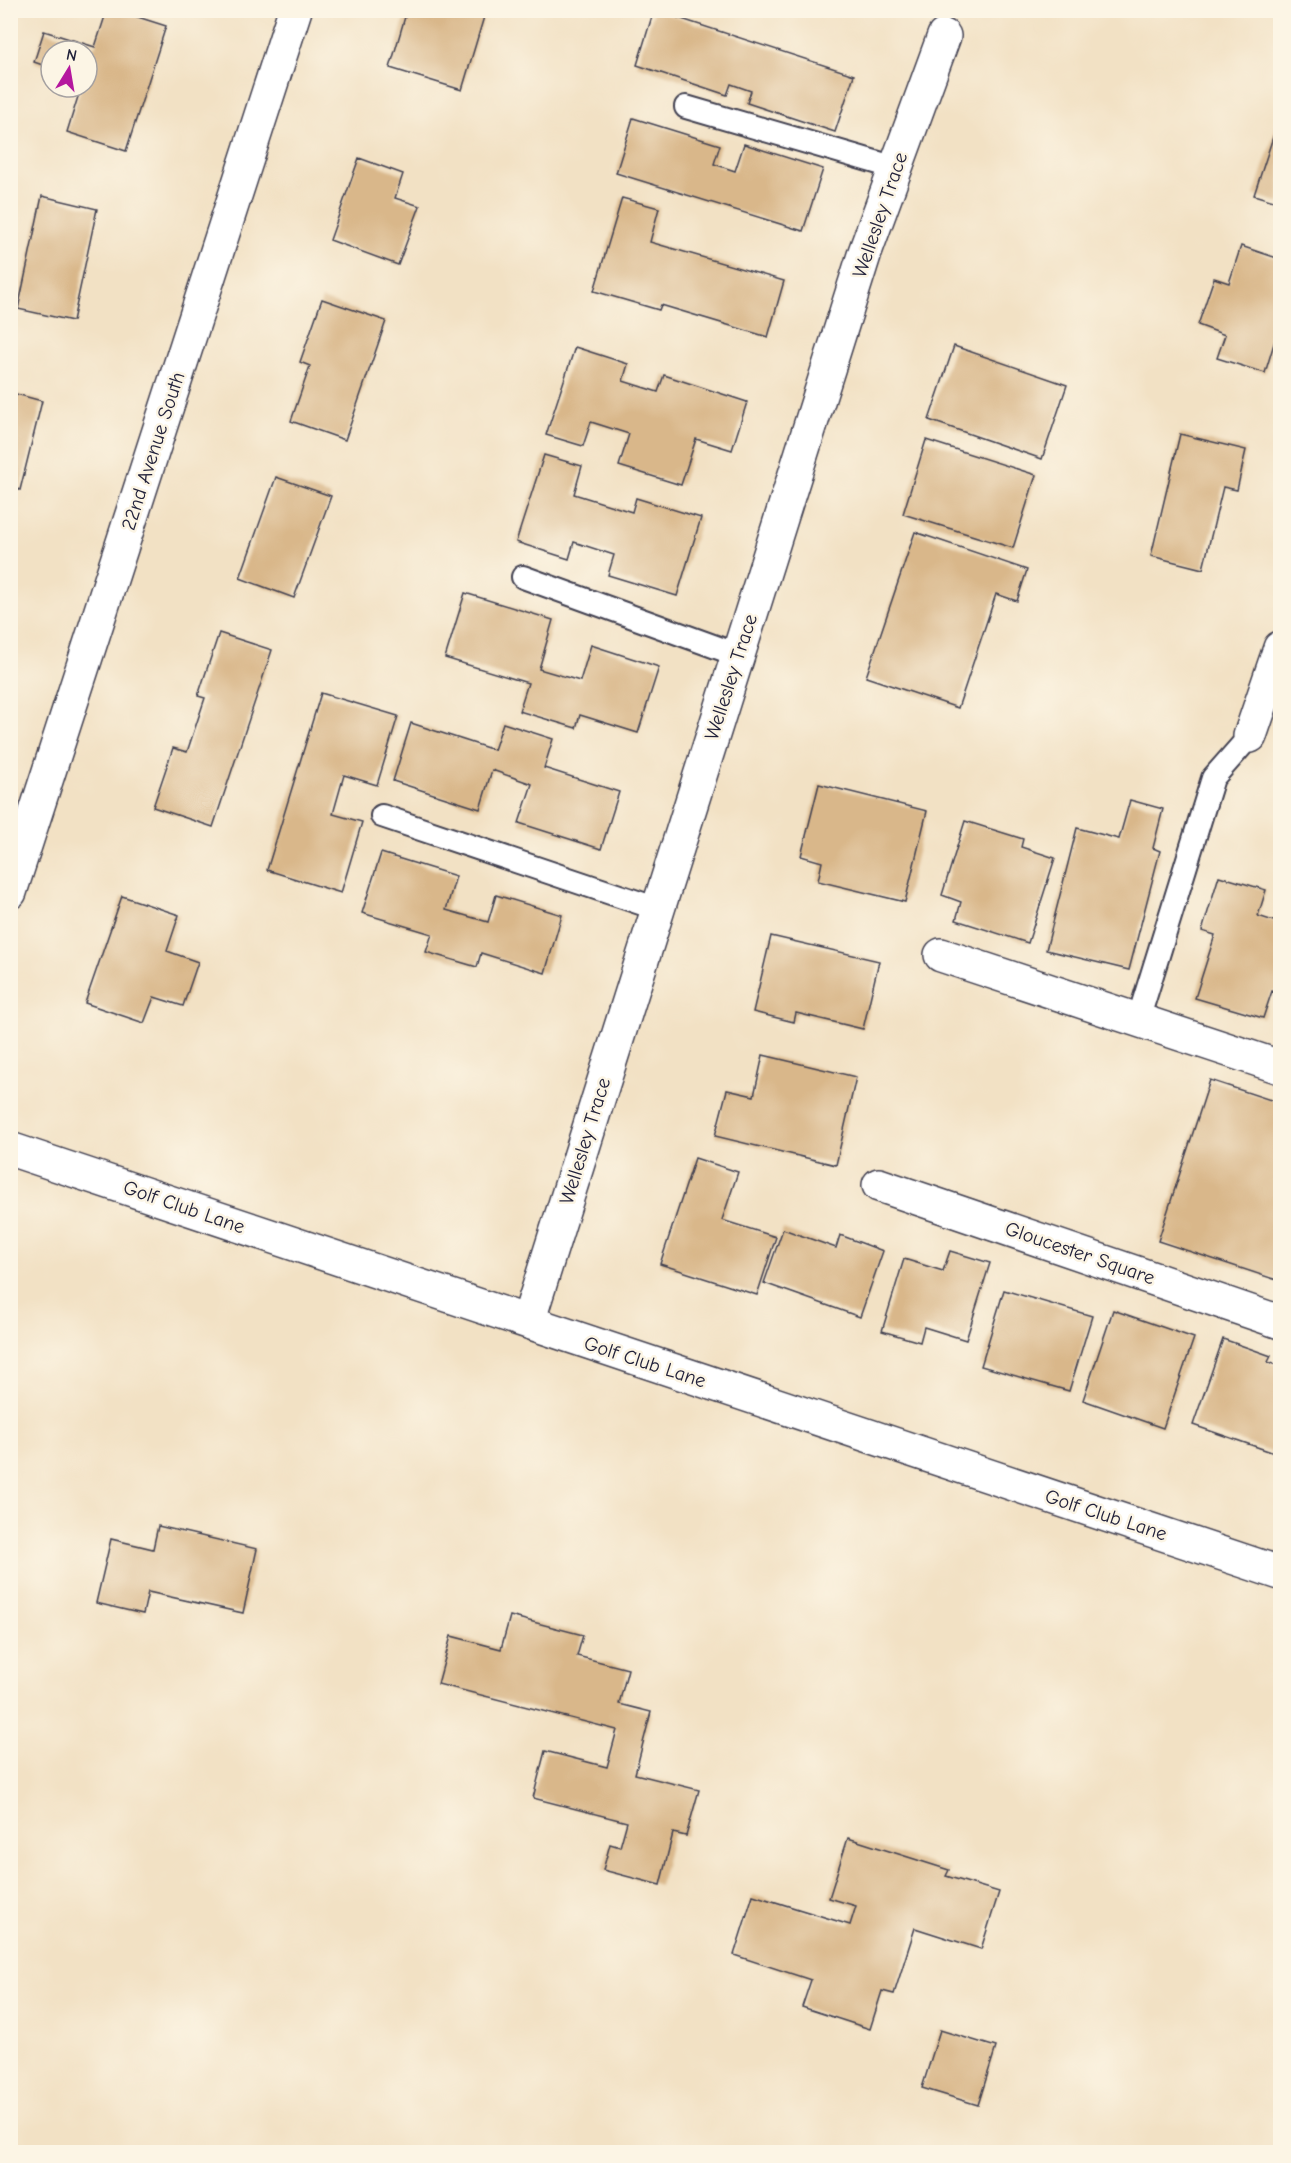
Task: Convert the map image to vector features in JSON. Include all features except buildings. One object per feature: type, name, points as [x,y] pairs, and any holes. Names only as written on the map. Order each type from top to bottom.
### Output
[{"type":"street","name":"22nd Avenue South","points":[[10,892],[295,10]]},
{"type":"street","name":"Wellesley Trace","points":[[528,1322],[865,252],[944,36]]},
{"type":"street","points":[[1250,736],[1281,648]]},
{"type":"street","points":[[940,955],[1281,1067]]},
{"type":"street","name":"Golf Club Lane","points":[[10,1149],[1281,1573]]},
{"type":"street","name":"Gloucester Square","points":[[879,1185],[1281,1322]]},
{"type":"lane","points":[[686,107],[896,168]]},
{"type":"lane","points":[[523,577],[738,655]]},
{"type":"lane","points":[[1138,1020],[1214,778],[1250,736]]},
{"type":"lane","points":[[382,816],[658,909]]}]
